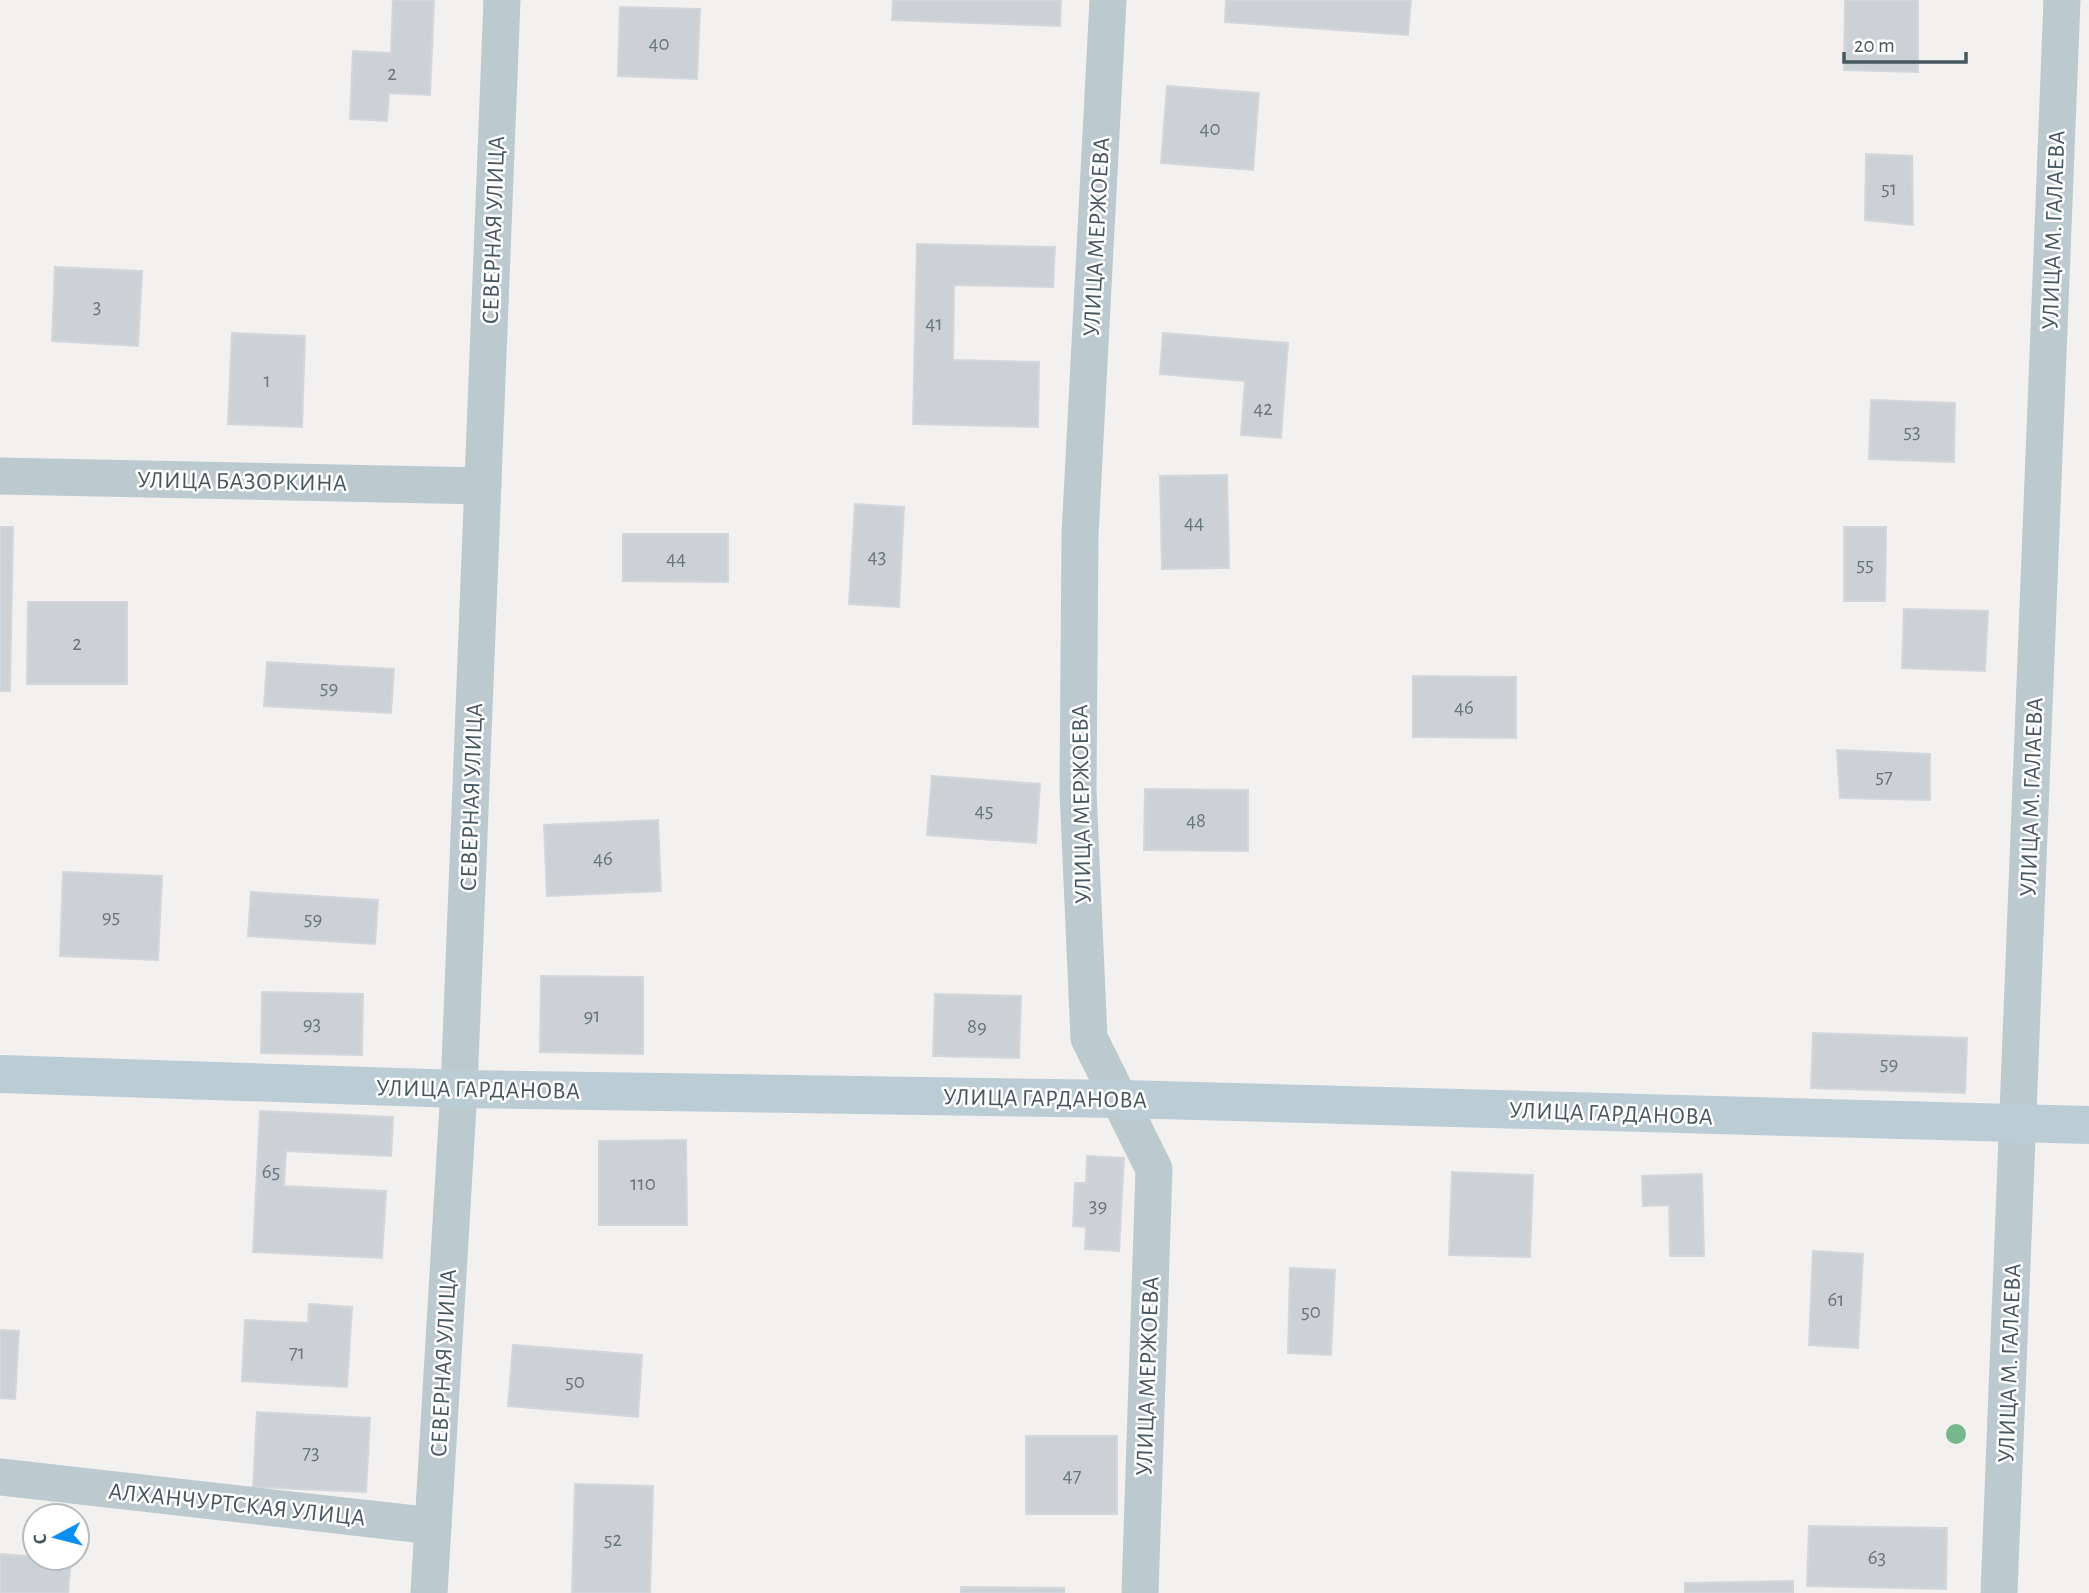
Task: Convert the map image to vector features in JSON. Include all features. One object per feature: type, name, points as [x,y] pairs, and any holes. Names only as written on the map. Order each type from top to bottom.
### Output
[{"type":"street","name":"СЕВЕРНАЯ УЛИЦА","points":[[429,1593],[459,1089],[502,0]]},
{"type":"street","name":"УЛИЦА МЕРЖОЕВА","points":[[1108,0],[1080,535],[1077,791],[1089,1038],[1122,1099],[1154,1169],[1140,1593]]},
{"type":"street","name":"УЛИЦА М. ГАЛАЕВА","points":[[1999,1593],[2062,0]]},
{"type":"street","name":"УЛИЦА БАЗОРКИНА","points":[[0,476],[483,486]]},
{"type":"street","name":"УЛИЦА ГАРДАНОВА","points":[[0,1074],[459,1089],[1122,1099],[2089,1125]]},
{"type":"street","name":"АЛХАНЧУРТСКАЯ УЛИЦА","points":[[0,1478],[433,1526]]},
{"type":"building","points":[[393,0],[434,0],[430,95],[389,93],[387,121],[350,119],[353,51],[391,53]]},
{"type":"building","points":[[893,0],[1061,0],[1060,26],[892,20]]},
{"type":"building","points":[[1226,0],[1411,0],[1408,35],[1225,22]]},
{"type":"building","points":[[1845,0],[1918,0],[1918,72],[1844,70]]},
{"type":"building","points":[[620,7],[700,9],[697,79],[618,76]]},
{"type":"building","points":[[1167,86],[1259,93],[1253,170],[1161,163]]},
{"type":"building","points":[[1866,154],[1912,156],[1913,225],[1865,220]]},
{"type":"building","points":[[917,244],[1055,247],[1053,287],[954,285],[953,360],[1039,362],[1038,427],[913,424]]},
{"type":"building","points":[[55,267],[142,271],[138,346],[52,341]]},
{"type":"building","points":[[232,333],[305,336],[302,427],[228,424]]},
{"type":"building","points":[[1163,333],[1288,343],[1281,438],[1241,435],[1245,381],[1160,374]]},
{"type":"building","points":[[1871,400],[1955,403],[1954,462],[1869,459]]},
{"type":"building","points":[[1227,475],[1229,568],[1162,569],[1160,476]]},
{"type":"building","points":[[855,504],[904,507],[899,607],[849,604]]},
{"type":"building","points":[[0,527],[13,527],[10,691],[0,691]]},
{"type":"building","points":[[1844,527],[1886,527],[1885,601],[1844,601]]},
{"type":"building","points":[[623,534],[728,534],[728,582],[623,581]]},
{"type":"building","points":[[28,602],[127,602],[127,684],[27,684]]},
{"type":"building","points":[[1904,609],[1988,611],[1985,671],[1902,668]]},
{"type":"building","points":[[267,662],[394,669],[391,713],[264,706]]},
{"type":"building","points":[[1413,676],[1516,677],[1516,738],[1413,737]]},
{"type":"building","points":[[1837,750],[1930,754],[1930,800],[1840,798]]},
{"type":"building","points":[[932,776],[1040,784],[1036,843],[927,835]]},
{"type":"building","points":[[1145,789],[1248,790],[1248,851],[1144,850]]},
{"type":"building","points":[[658,820],[661,891],[547,896],[544,825]]},
{"type":"building","points":[[63,872],[162,876],[158,960],[60,956]]},
{"type":"building","points":[[251,892],[378,900],[375,944],[248,936]]},
{"type":"building","points":[[541,976],[643,977],[643,1054],[540,1052]]},
{"type":"building","points":[[262,992],[363,994],[362,1055],[261,1053]]},
{"type":"building","points":[[935,994],[1021,996],[1019,1058],[933,1056]]},
{"type":"building","points":[[1813,1033],[1967,1038],[1965,1093],[1811,1088]]},
{"type":"building","points":[[260,1111],[393,1117],[391,1156],[286,1151],[284,1186],[386,1191],[382,1258],[253,1252]]},
{"type":"building","points":[[686,1140],[687,1225],[599,1225],[599,1141]]},
{"type":"building","points":[[1087,1156],[1124,1158],[1119,1251],[1085,1249],[1086,1227],[1073,1226],[1075,1183],[1086,1183]]},
{"type":"building","points":[[1452,1172],[1533,1175],[1530,1257],[1449,1255]]},
{"type":"building","points":[[1702,1174],[1704,1256],[1670,1256],[1669,1205],[1643,1206],[1642,1176]]},
{"type":"building","points":[[1813,1251],[1863,1254],[1858,1348],[1809,1345]]},
{"type":"building","points":[[1290,1268],[1335,1270],[1331,1355],[1288,1353]]},
{"type":"building","points":[[309,1304],[352,1307],[347,1387],[242,1381],[245,1320],[308,1323]]},
{"type":"building","points":[[0,1330],[19,1331],[15,1399],[0,1398]]},
{"type":"building","points":[[513,1345],[642,1355],[638,1417],[508,1406]]},
{"type":"building","points":[[257,1412],[370,1418],[366,1492],[253,1487]]},
{"type":"building","points":[[1026,1436],[1117,1436],[1117,1514],[1026,1514]]},
{"type":"building","points":[[575,1484],[653,1486],[650,1593],[572,1593]]},
{"type":"building","points":[[1809,1526],[1947,1528],[1946,1589],[1807,1586]]},
{"type":"building","points":[[0,1554],[21,1555],[21,1572],[70,1572],[68,1593],[0,1593]]},
{"type":"building","points":[[1793,1581],[1793,1593],[1685,1593],[1685,1583]]},
{"type":"building","points":[[961,1587],[1064,1588],[1064,1593],[961,1593]]}]
